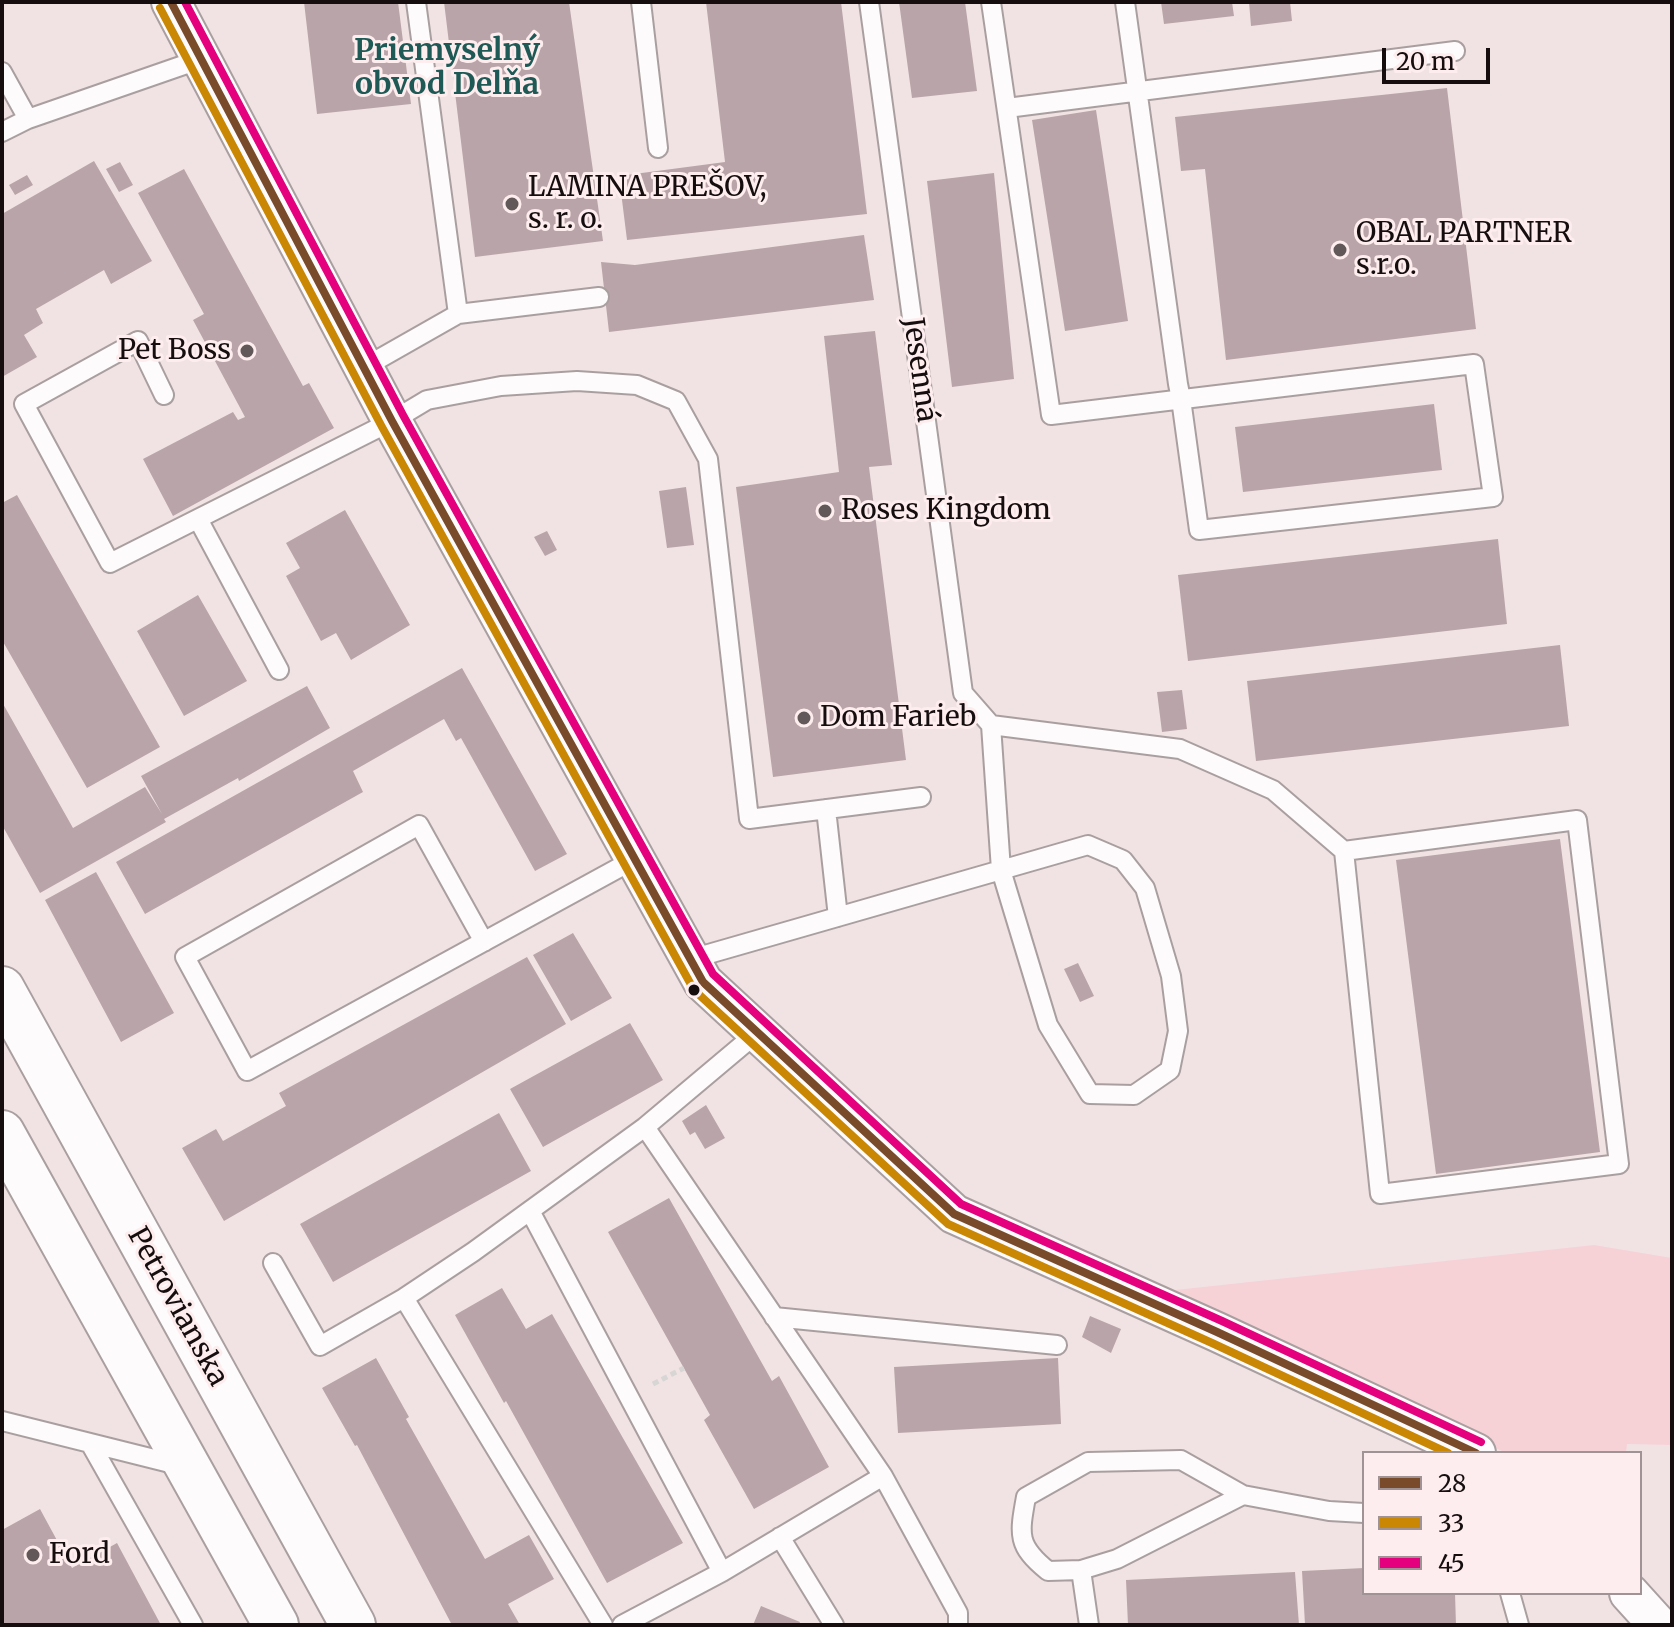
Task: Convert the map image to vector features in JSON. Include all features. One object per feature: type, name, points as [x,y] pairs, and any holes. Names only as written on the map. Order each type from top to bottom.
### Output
[{"type":"main road","name":"Petrovianska","points":[[2,989],[353,1625]]},
{"type":"main road","points":[[2,1133],[276,1625]]},
{"type":"street","points":[[171,2],[363,368],[703,982],[954,1214],[1472,1451]]},
{"type":"street","points":[[1631,1595],[1658,1625]]},
{"type":"lane","points":[[416,2],[458,314]]},
{"type":"lane","points":[[641,2],[658,148]]},
{"type":"lane","name":"Jesenná","points":[[869,2],[963,693],[991,725]]},
{"type":"lane","points":[[991,2],[1051,415],[1181,399],[1474,364],[1493,497],[1199,530],[1181,399],[1138,91],[1125,2]]},
{"type":"lane","points":[[1007,108],[1455,51]]},
{"type":"lane","points":[[2,132],[28,119],[201,59]]},
{"type":"lane","points":[[2,72],[28,119]]},
{"type":"lane","points":[[363,368],[458,314],[599,297]]},
{"type":"lane","points":[[164,395],[138,341],[24,404],[110,563],[392,421],[427,400],[501,386],[577,381],[637,385],[676,401],[708,459],[749,819],[921,797]]},
{"type":"lane","points":[[198,519],[279,670]]},
{"type":"lane","points":[[691,959],[838,917],[1001,870],[1088,845],[1123,860],[1145,888],[1171,976],[1178,1031],[1170,1070],[1134,1095],[1090,1094],[1048,1025],[1001,870],[991,725],[1180,749],[1273,790],[1344,851],[1380,1194],[1619,1164],[1577,820],[1344,851]]},
{"type":"lane","points":[[826,809],[838,917]]},
{"type":"lane","points":[[484,942],[419,825],[185,957],[247,1071],[484,942],[635,859]]},
{"type":"lane","points":[[273,1263],[320,1346],[404,1298],[530,1211],[645,1127],[758,1032]]},
{"type":"lane","points":[[645,1127],[883,1476],[958,1619]]},
{"type":"lane","points":[[530,1211],[722,1572]]},
{"type":"lane","points":[[404,1298],[603,1625]]},
{"type":"lane","points":[[774,1317],[1057,1345]]},
{"type":"lane","points":[[2,1421],[188,1467]]},
{"type":"lane","points":[[90,1443],[193,1625]]},
{"type":"lane","points":[[1243,1495],[1117,1559],[1081,1570],[1048,1571],[1031,1558],[1020,1532],[1026,1497],[1088,1462],[1181,1460],[1243,1495],[1329,1511],[1362,1513]]},
{"type":"lane","points":[[622,1625],[722,1572],[883,1476]]},
{"type":"lane","points":[[780,1537],[834,1625]]},
{"type":"lane","points":[[1081,1570],[1089,1625]]},
{"type":"lane","points":[[1511,1595],[1519,1625]]},
{"type":"path","points":[[629,1397],[684,1368]]},
{"type":"shaded area","points":[[1594,1245],[1672,1258],[1672,1445],[1627,1444],[1626,1451],[1502,1451],[1175,1290]]},
{"type":"building","points":[[304,2],[398,2],[411,104],[317,114]]},
{"type":"building","points":[[444,2],[569,2],[603,241],[475,257]]},
{"type":"building","points":[[706,2],[841,2],[867,214],[627,240],[619,176],[725,162]]},
{"type":"building","points":[[899,2],[965,2],[977,91],[912,98]]},
{"type":"building","points":[[1161,2],[1232,2],[1234,16],[1164,24]]},
{"type":"building","points":[[1249,2],[1290,2],[1292,21],[1251,26]]},
{"type":"building","name":"OBAL PARTNER s.r.o.","points":[[1447,88],[1476,329],[1226,360],[1205,169],[1181,171],[1175,117]]},
{"type":"building","points":[[1096,110],[1128,321],[1065,331],[1032,120]]},
{"type":"building","points":[[94,161],[152,261],[111,284],[104,270],[36,309],[43,323],[24,335],[37,357],[2,377],[2,214]]},
{"type":"building","points":[[120,162],[133,185],[119,192],[106,169]]},
{"type":"building","name":"Pet Boss","points":[[184,169],[303,386],[309,383],[334,428],[173,516],[143,459],[233,412],[238,420],[245,417],[193,320],[204,314],[138,193]]},
{"type":"building","points":[[994,173],[1014,379],[952,387],[927,181]]},
{"type":"building","points":[[27,175],[33,185],[15,195],[9,185]]},
{"type":"building","points":[[864,235],[874,300],[609,332],[601,262],[635,265]]},
{"type":"building","points":[[875,331],[892,465],[869,467],[906,760],[773,777],[736,487],[839,472],[824,336]]},
{"type":"building","points":[[1434,404],[1442,470],[1243,492],[1235,427]]},
{"type":"building","points":[[686,487],[694,545],[667,548],[659,491]]},
{"type":"building","points":[[17,495],[160,747],[87,788],[2,640],[2,503]]},
{"type":"building","points":[[345,510],[410,625],[351,660],[336,633],[321,641],[286,576],[300,568],[286,543]]},
{"type":"building","points":[[547,531],[557,550],[545,556],[534,537]]},
{"type":"building","points":[[1498,539],[1507,624],[1188,661],[1178,575]]},
{"type":"building","points":[[198,595],[247,681],[184,716],[137,631]]},
{"type":"building","points":[[1560,645],[1569,726],[1256,761],[1247,681]]},
{"type":"building","points":[[462,668],[567,854],[535,871],[461,738],[456,741],[444,719],[353,771],[363,792],[145,914],[116,862]]},
{"type":"building","points":[[307,686],[330,728],[239,781],[238,778],[164,819],[166,822],[40,893],[2,825],[2,702],[73,828],[145,787],[162,814],[141,776]]},
{"type":"building","points":[[1182,690],[1187,729],[1162,732],[1157,692]]},
{"type":"building","points":[[1560,839],[1600,1152],[1436,1174],[1396,860]]},
{"type":"building","points":[[96,872],[174,1013],[121,1042],[45,900]]},
{"type":"building","points":[[573,933],[612,998],[571,1021],[533,955]]},
{"type":"building","points":[[527,957],[566,1024],[224,1221],[182,1148],[216,1129],[223,1141],[286,1106],[279,1093]]},
{"type":"building","points":[[1078,963],[1094,996],[1080,1002],[1064,969]]},
{"type":"building","points":[[630,1023],[663,1080],[543,1147],[510,1089]]},
{"type":"building","points":[[706,1105],[725,1138],[705,1149],[695,1132],[690,1135],[682,1121]]},
{"type":"building","points":[[499,1113],[531,1171],[333,1282],[300,1224]]},
{"type":"building","points":[[669,1198],[772,1381],[779,1376],[829,1467],[754,1509],[704,1420],[710,1415],[608,1232]]},
{"type":"building","points":[[502,1288],[526,1329],[552,1314],[683,1543],[607,1583],[455,1315]]},
{"type":"building","points":[[1090,1316],[1121,1329],[1111,1353],[1082,1337]]},
{"type":"building","points":[[376,1358],[409,1417],[406,1419],[485,1559],[529,1535],[554,1579],[508,1604],[520,1625],[452,1625],[357,1445],[322,1388]]},
{"type":"building","points":[[1058,1358],[1061,1424],[898,1433],[894,1367]]},
{"type":"building","name":"Ford","points":[[40,1509],[72,1568],[117,1543],[161,1625],[2,1625],[2,1530]]},
{"type":"building","points":[[1362,1568],[1362,1595],[1455,1595],[1456,1625],[1305,1625],[1302,1571]]},
{"type":"building","points":[[1295,1572],[1299,1625],[1128,1625],[1126,1580]]},
{"type":"building","points":[[761,1606],[800,1622],[799,1625],[753,1625]]},
{"type":"transit line","name":"28","points":[[171,2],[392,421],[703,982],[954,1214],[1472,1451]]},
{"type":"transit line","name":"45","points":[[185,2],[403,415],[713,974],[961,1204],[1481,1442]]},
{"type":"transit line","name":"33","points":[[160,8],[382,427],[694,990],[948,1224],[1444,1451]]},
{"type":"place","name":"LAMINA PREŠOV, s. r. o.","points":[[512,204]]},
{"type":"place","name":"OBAL PARTNER s.r.o.","points":[[1340,250]]},
{"type":"place","name":"Pet Boss","points":[[247,351]]},
{"type":"place","name":"Roses Kingdom","points":[[825,511]]},
{"type":"place","name":"Dom Farieb","points":[[804,718]]},
{"type":"place","name":"Ford","points":[[33,1555]]},
{"type":"district","name":"Priemyselný obvod Delňa","points":[[447,69]]}]
